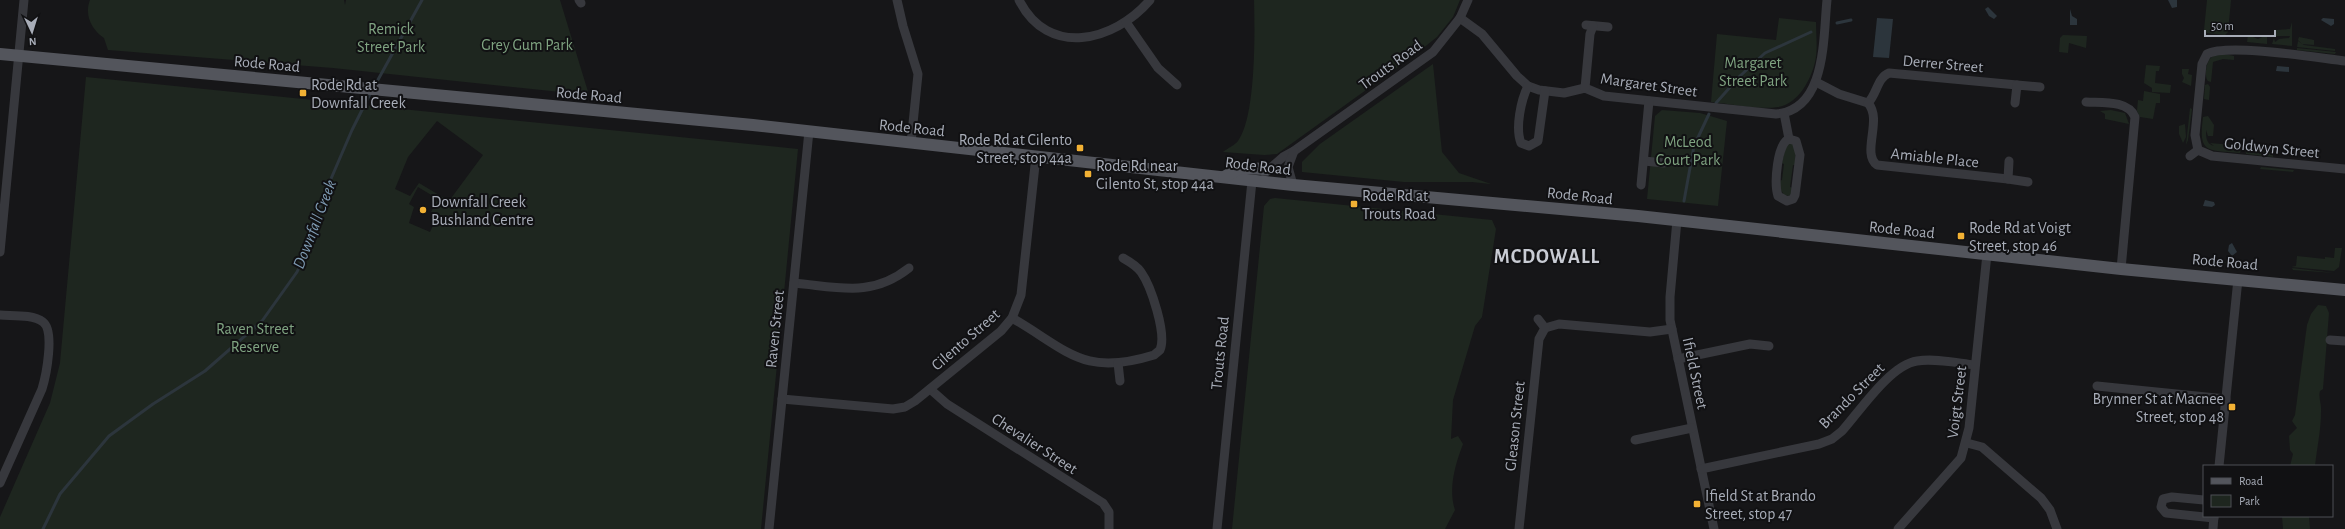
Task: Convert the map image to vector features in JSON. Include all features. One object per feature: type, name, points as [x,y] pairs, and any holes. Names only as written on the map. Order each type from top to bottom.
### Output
[{"type":"main road","name":"Rode Road","points":[[0,54],[809,131],[911,144],[1036,156],[1293,185],[1462,199],[1677,220],[2121,269],[2345,290]]},
{"type":"main road","points":[[1224,177],[1240,168],[1268,169]]},
{"type":"street","points":[[0,252],[24,0]]},
{"type":"street","points":[[897,0],[903,26],[918,74],[911,144]]},
{"type":"street","points":[[1019,0],[1034,22],[1050,33],[1064,37],[1087,37],[1113,29],[1126,22],[1150,0]]},
{"type":"street","name":"Trouts Road","points":[[1217,529],[1257,181],[1268,169],[1283,157],[1294,151],[1433,52],[1460,18],[1468,0]]},
{"type":"street","points":[[1789,138],[1784,113],[1800,104],[1816,82],[1821,60],[1827,0]]},
{"type":"street","name":"Margaret Street","points":[[1460,18],[1482,34],[1517,76],[1528,86],[1545,91],[1568,93],[1585,88],[1599,96],[1784,113]]},
{"type":"street","points":[[1126,22],[1158,68],[1178,85]]},
{"type":"street","points":[[1585,88],[1590,25],[1608,27]]},
{"type":"street","points":[[2190,156],[2198,150],[2195,135],[2202,64],[2207,54],[2217,51],[2242,50],[2345,61]]},
{"type":"street","name":"Derrer Street","points":[[1868,103],[1876,94],[1880,80],[1889,74],[2040,87]]},
{"type":"street","points":[[1816,82],[1839,94],[1868,103]]},
{"type":"street","points":[[2015,103],[2017,85]]},
{"type":"street","points":[[1528,86],[1522,101],[1519,135],[1521,143],[1529,146],[1538,141],[1545,91]]},
{"type":"street","points":[[1642,185],[1649,101]]},
{"type":"street","points":[[2086,102],[2124,106],[2131,110],[2135,117],[2121,269]]},
{"type":"street","name":"Amiable Place","points":[[1868,103],[1874,115],[1871,154],[1872,160],[1876,165],[2028,182]]},
{"type":"street","name":"Raven Street","points":[[769,529],[809,131]]},
{"type":"street","points":[[1789,138],[1796,141],[1800,155],[1795,195],[1792,199],[1787,201],[1778,196],[1776,184],[1781,148],[1785,141],[1789,138]]},
{"type":"street","name":"Goldwyn Street","points":[[2198,150],[2204,154],[2212,156],[2345,169]]},
{"type":"street","points":[[1293,185],[1288,167],[1294,151]]},
{"type":"street","name":"Cilento Street","points":[[782,399],[893,409],[911,404],[1001,332],[1012,318],[1021,295],[1036,156]]},
{"type":"street","points":[[1644,161],[1664,163]]},
{"type":"street","points":[[2008,179],[2009,161]]},
{"type":"street","name":"Ifield Street","points":[[1677,220],[1670,297],[1672,329],[1714,529]]},
{"type":"street","name":"Voigt Street","points":[[1900,528],[1955,466],[1967,443],[1987,254]]},
{"type":"street","points":[[1012,318],[1082,360],[1100,364],[1118,363],[1154,355],[1160,350],[1162,343],[1154,302],[1148,285],[1140,270],[1124,258]]},
{"type":"street","points":[[794,282],[856,289],[871,288],[887,283],[910,268]]},
{"type":"street","points":[[2219,465],[2238,279]]},
{"type":"street","points":[[0,315],[36,318],[46,324],[49,334],[45,380],[0,483]]},
{"type":"street","points":[[1538,319],[1545,328],[1559,324],[1650,332],[1672,329]]},
{"type":"street","name":"Gleason Street","points":[[1519,529],[1539,339],[1545,328]]},
{"type":"street","points":[[2330,340],[2345,341]]},
{"type":"street","points":[[1678,360],[1750,344],[1769,346]]},
{"type":"street","name":"Brando Street","points":[[1701,469],[1820,444],[1832,439],[1842,431],[1891,376],[1910,363],[1922,360],[1975,365]]},
{"type":"street","points":[[1118,363],[1120,381]]},
{"type":"street","points":[[2097,386],[2226,399]]},
{"type":"street","name":"Chevalier Street","points":[[930,389],[947,404],[1103,503],[1109,512],[1109,529]]},
{"type":"street","points":[[1635,440],[1692,428]]},
{"type":"street","points":[[1967,443],[1982,447],[2041,498],[2050,510],[2057,529]]},
{"type":"street","points":[[2203,500],[2169,497],[2163,499],[2161,507],[2166,513],[2203,516]]},
{"type":"street","points":[[2213,529],[2214,517]]},
{"type":"green space","points":[[90,0],[344,0],[345,5],[346,0],[560,0],[589,95],[333,68],[108,50],[104,38],[96,31],[90,22],[88,6]]},
{"type":"green space","points":[[1254,0],[1460,0],[1453,17],[1437,37],[1412,57],[1277,154],[1264,155],[1223,152],[1238,141],[1244,129],[1248,113],[1253,73]]},
{"type":"green space","points":[[2207,0],[2231,0],[2228,32],[2225,35],[2207,33],[2204,30]]},
{"type":"green space","name":"Margaret Street Park","points":[[1779,18],[1816,22],[1817,47],[1815,62],[1807,83],[1802,90],[1792,101],[1778,107],[1753,107],[1711,102],[1717,34],[1776,40]]},
{"type":"green space","points":[[2292,22],[2292,46],[2272,44],[2274,38],[2275,42],[2279,39],[2289,38],[2290,36],[2275,36],[2276,30],[2290,29]]},
{"type":"green space","points":[[2063,35],[2087,36],[2086,48],[2069,43],[2068,53],[2059,52],[2060,38]]},
{"type":"green space","points":[[2248,35],[2258,39],[2267,35],[2267,44],[2247,42]]},
{"type":"green space","points":[[2299,37],[2314,40],[2314,45],[2302,44],[2298,40]]},
{"type":"green space","points":[[2298,41],[2304,45],[2335,49],[2335,51],[2297,47]]},
{"type":"green space","points":[[2297,48],[2336,52],[2335,54],[2297,50]]},
{"type":"green space","points":[[2224,54],[2234,56],[2234,60],[2223,59],[2213,62],[2211,82],[2208,81],[2206,72],[2207,64],[2213,56]]},
{"type":"green space","points":[[1433,64],[1442,152],[1459,173],[1491,184],[1472,182],[1404,182],[1302,172],[1302,162],[1320,144]]},
{"type":"green space","points":[[2146,65],[2160,66],[2159,71],[2156,71],[2155,83],[2171,85],[2170,93],[2152,92],[2152,88],[2144,83]]},
{"type":"green space","points":[[2182,69],[2189,69],[2188,74],[2192,75],[2191,86],[2182,82],[2184,78]]},
{"type":"green space","name":"Raven Street Reserve","points":[[86,77],[798,149],[761,529],[0,529],[0,517],[50,403],[60,363]],"holes":[[[437,121],[483,155],[449,201],[419,183],[410,196],[395,189],[408,157]],[[418,187],[438,199],[431,212],[438,215],[430,232],[409,223],[414,207],[409,204]]]},
{"type":"green space","points":[[2208,84],[2210,87],[2209,100],[2204,99],[2205,85]]},
{"type":"green space","points":[[2144,91],[2160,94],[2160,103],[2156,103],[2153,119],[2140,117],[2137,111],[2138,100],[2143,101]]},
{"type":"green space","points":[[2190,108],[2192,109],[2186,145]]},
{"type":"green space","name":"McLeod Court Park","points":[[1662,110],[1700,113],[1727,121],[1718,206],[1647,199],[1655,116]]},
{"type":"green space","points":[[2111,110],[2125,113],[2129,124],[2105,119],[2105,114],[2100,111]]},
{"type":"green space","points":[[2208,116],[2214,125],[2213,136],[2208,136],[2206,130],[2206,138],[2209,144],[2214,146],[2210,143],[2232,145],[2232,148],[2241,149],[2240,153],[2212,150],[2207,148],[2202,138],[2202,129],[2203,117]]},
{"type":"green space","points":[[2185,124],[2186,137],[2183,143],[2179,134],[2179,126]]},
{"type":"green space","points":[[1786,144],[1795,144],[1796,165],[1793,165],[1790,187],[1793,188],[1791,195],[1788,196],[1784,195],[1779,187],[1779,181],[1782,180],[1784,164],[1782,163]]},
{"type":"green space","points":[[2245,149],[2273,152],[2273,157],[2246,154]]},
{"type":"green space","points":[[2261,167],[2294,170],[2293,172],[2260,169]]},
{"type":"green space","points":[[1275,198],[1492,220],[1496,229],[1482,317],[1475,326],[1453,400],[1451,439],[1458,436],[1463,444],[1457,460],[1452,485],[1455,510],[1445,529],[1232,529],[1264,206],[1270,199]]},
{"type":"green space","points":[[2335,248],[2342,248],[2339,267],[2334,271],[2291,267],[2296,266],[2297,256],[2325,259],[2325,257],[2334,258]]},
{"type":"green space","points":[[2202,261],[2255,265],[2255,266]]},
{"type":"green space","points":[[2292,268],[2335,273],[2293,270]]},
{"type":"green space","points":[[2318,305],[2326,306],[2329,313],[2323,389],[2320,391],[2320,432],[2315,465],[2290,465],[2293,454],[2290,450],[2289,436],[2297,428],[2292,421],[2295,415],[2307,325],[2311,314]]},
{"type":"green space","points":[[2282,517],[2309,517],[2310,529],[2283,529]]},
{"type":"shaded area","points":[[2168,0],[2177,0],[2177,7],[2172,8]]},
{"type":"shaded area","points":[[1988,7],[1997,16],[1994,19],[1989,16],[1985,9]]},
{"type":"shaded area","points":[[2070,9],[2072,16],[2077,19],[2077,25],[2070,25]]},
{"type":"shaded area","points":[[1877,18],[1893,19],[1889,58],[1873,57]]},
{"type":"shaded area","points":[[2323,18],[2334,19],[2334,24],[2331,26],[2321,20]]},
{"type":"shaded area","points":[[2277,66],[2289,67],[2289,72],[2276,71]]},
{"type":"shaded area","points":[[2205,200],[2214,202],[2215,205],[2212,207],[2203,206]]},
{"type":"shaded area","points":[[2232,243],[2237,252],[2232,256],[2228,251],[2229,245]]},
{"type":"waterway","name":"Downfall Creek","points":[[374,87],[422,0]]},
{"type":"waterway","points":[[1837,23],[1851,20]]},
{"type":"waterway","points":[[1716,103],[1740,76],[1765,53],[1811,32]]},
{"type":"waterway","name":"Downfall Creek","points":[[43,529],[60,494],[109,436],[153,404],[205,371],[262,321],[297,272],[313,237],[321,202],[352,130],[371,92]]},
{"type":"waterway","points":[[1684,201],[1694,146],[1709,114]]},
{"type":"place","name":"Rode Rd at Downfall Creek","points":[[303,93]]},
{"type":"place","name":"Rode Rd at Cilento Street, stop 44a","points":[[1080,148]]},
{"type":"place","name":"Rode Rd near Cilento St, stop 44a","points":[[1088,174]]},
{"type":"place","name":"Rode Rd at Trouts Road","points":[[1354,204]]},
{"type":"place","name":"Downfall Creek Bushland Centre","points":[[423,210]]},
{"type":"place","name":"Rode Rd at Voigt Street, stop 46","points":[[1961,236]]},
{"type":"place","name":"Brynner St at Macnee Street, stop 48","points":[[2232,407]]},
{"type":"place","name":"Ifield St at Brando Street, stop 47","points":[[1697,504]]},
{"type":"district","name":"MCDOWALL","points":[[1547,256]]},
{"type":"park label","name":"Remick Street Park","points":[[391,37]]},
{"type":"park label","name":"Grey Gum Park","points":[[527,44]]}]
